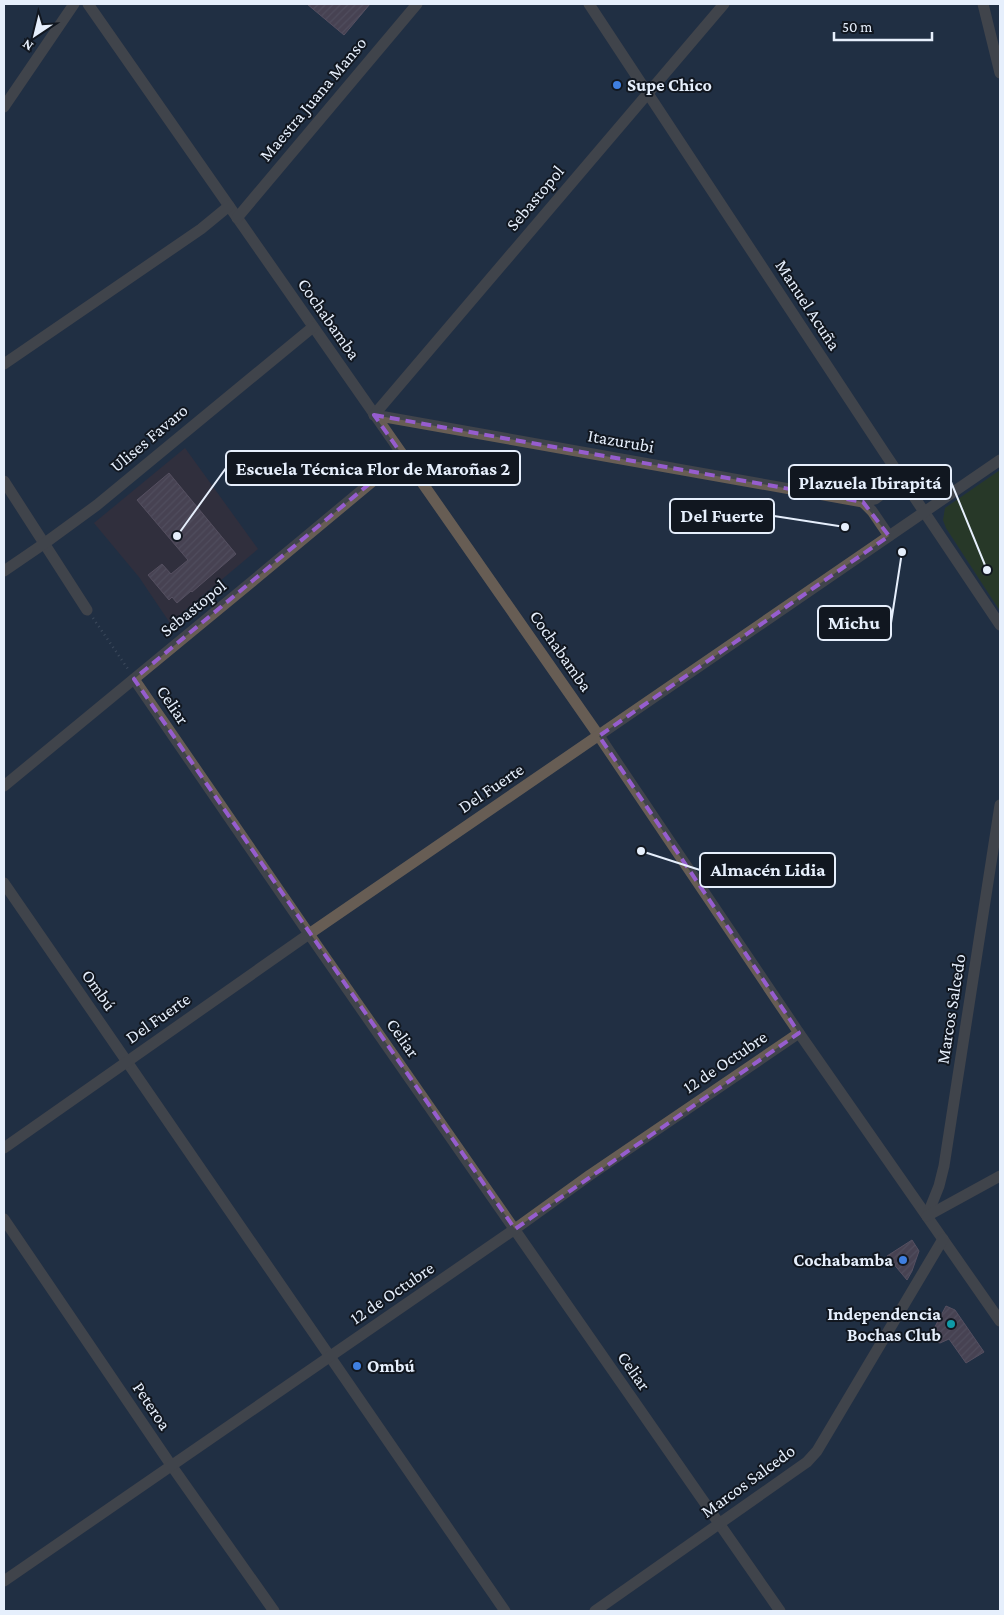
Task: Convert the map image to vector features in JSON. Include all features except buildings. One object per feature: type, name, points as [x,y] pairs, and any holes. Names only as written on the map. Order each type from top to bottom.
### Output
[{"type":"street","points":[[4,107],[74,4]]},
{"type":"street","name":"Cochabamba","points":[[88,4],[598,736],[799,1033],[1000,1321]]},
{"type":"street","name":"Maestra Juana Manso","points":[[236,218],[417,4]]},
{"type":"street","name":"Manuel Acuña","points":[[589,4],[1000,625]]},
{"type":"street","name":"Sebastopol","points":[[374,415],[724,4]]},
{"type":"street","points":[[983,4],[1000,73]]},
{"type":"street","points":[[4,364],[201,229],[229,206]]},
{"type":"street","name":"Ulises Favaro","points":[[4,571],[97,505],[313,327]]},
{"type":"street","name":"Itazurubi","points":[[374,415],[863,502]]},
{"type":"street","name":"Sebastopol","points":[[4,786],[403,456]]},
{"type":"street","name":"Del Fuerte","points":[[4,1148],[309,934],[1000,460]]},
{"type":"street","points":[[890,536],[863,502],[875,499],[902,479]]},
{"type":"street","points":[[4,481],[87,610]]},
{"type":"street","name":"Celiar","points":[[134,679],[780,1611]]},
{"type":"street","name":"Marcos Salcedo","points":[[927,1216],[939,1186],[944,1166],[1000,805]]},
{"type":"street","name":"Ombú","points":[[4,883],[505,1611]]},
{"type":"street","name":"12 de Octubre","points":[[4,1581],[515,1229],[590,1175],[799,1033]]},
{"type":"street","points":[[927,1216],[1000,1176]]},
{"type":"street","name":"Peteroa","points":[[4,1219],[171,1465],[274,1611]]},
{"type":"street","name":"Marcos Salcedo","points":[[595,1611],[807,1462],[817,1451],[943,1239]]},
{"type":"path","name":"Celiar","points":[[87,610],[134,679]]},
{"type":"highlighted area","points":[[374,415],[863,502],[889,536],[599,736],[799,1033],[515,1229],[134,679],[403,456]]},
{"type":"shaded area","points":[[185,448],[258,549],[170,623],[139,577],[94,523]]},
{"type":"green space","points":[[1000,470],[1000,611],[946,528],[943,520],[945,508]]},
{"type":"place","name":"Supe Chico","points":[[617,85]]},
{"type":"place","name":"Del Fuerte","points":[[845,527]]},
{"type":"place","name":"Escuela Técnica Flor de Maroñas 2","points":[[177,536]]},
{"type":"place","name":"Michu","points":[[902,552]]},
{"type":"place","name":"Plazuela Ibirapitá","points":[[987,570]]},
{"type":"place","name":"Almacén Lidia","points":[[641,851]]},
{"type":"place","name":"Cochabamba","points":[[903,1260]]},
{"type":"place","name":"Independencia Bochas Club","points":[[951,1324]]},
{"type":"place","name":"Ombú","points":[[357,1366]]}]
